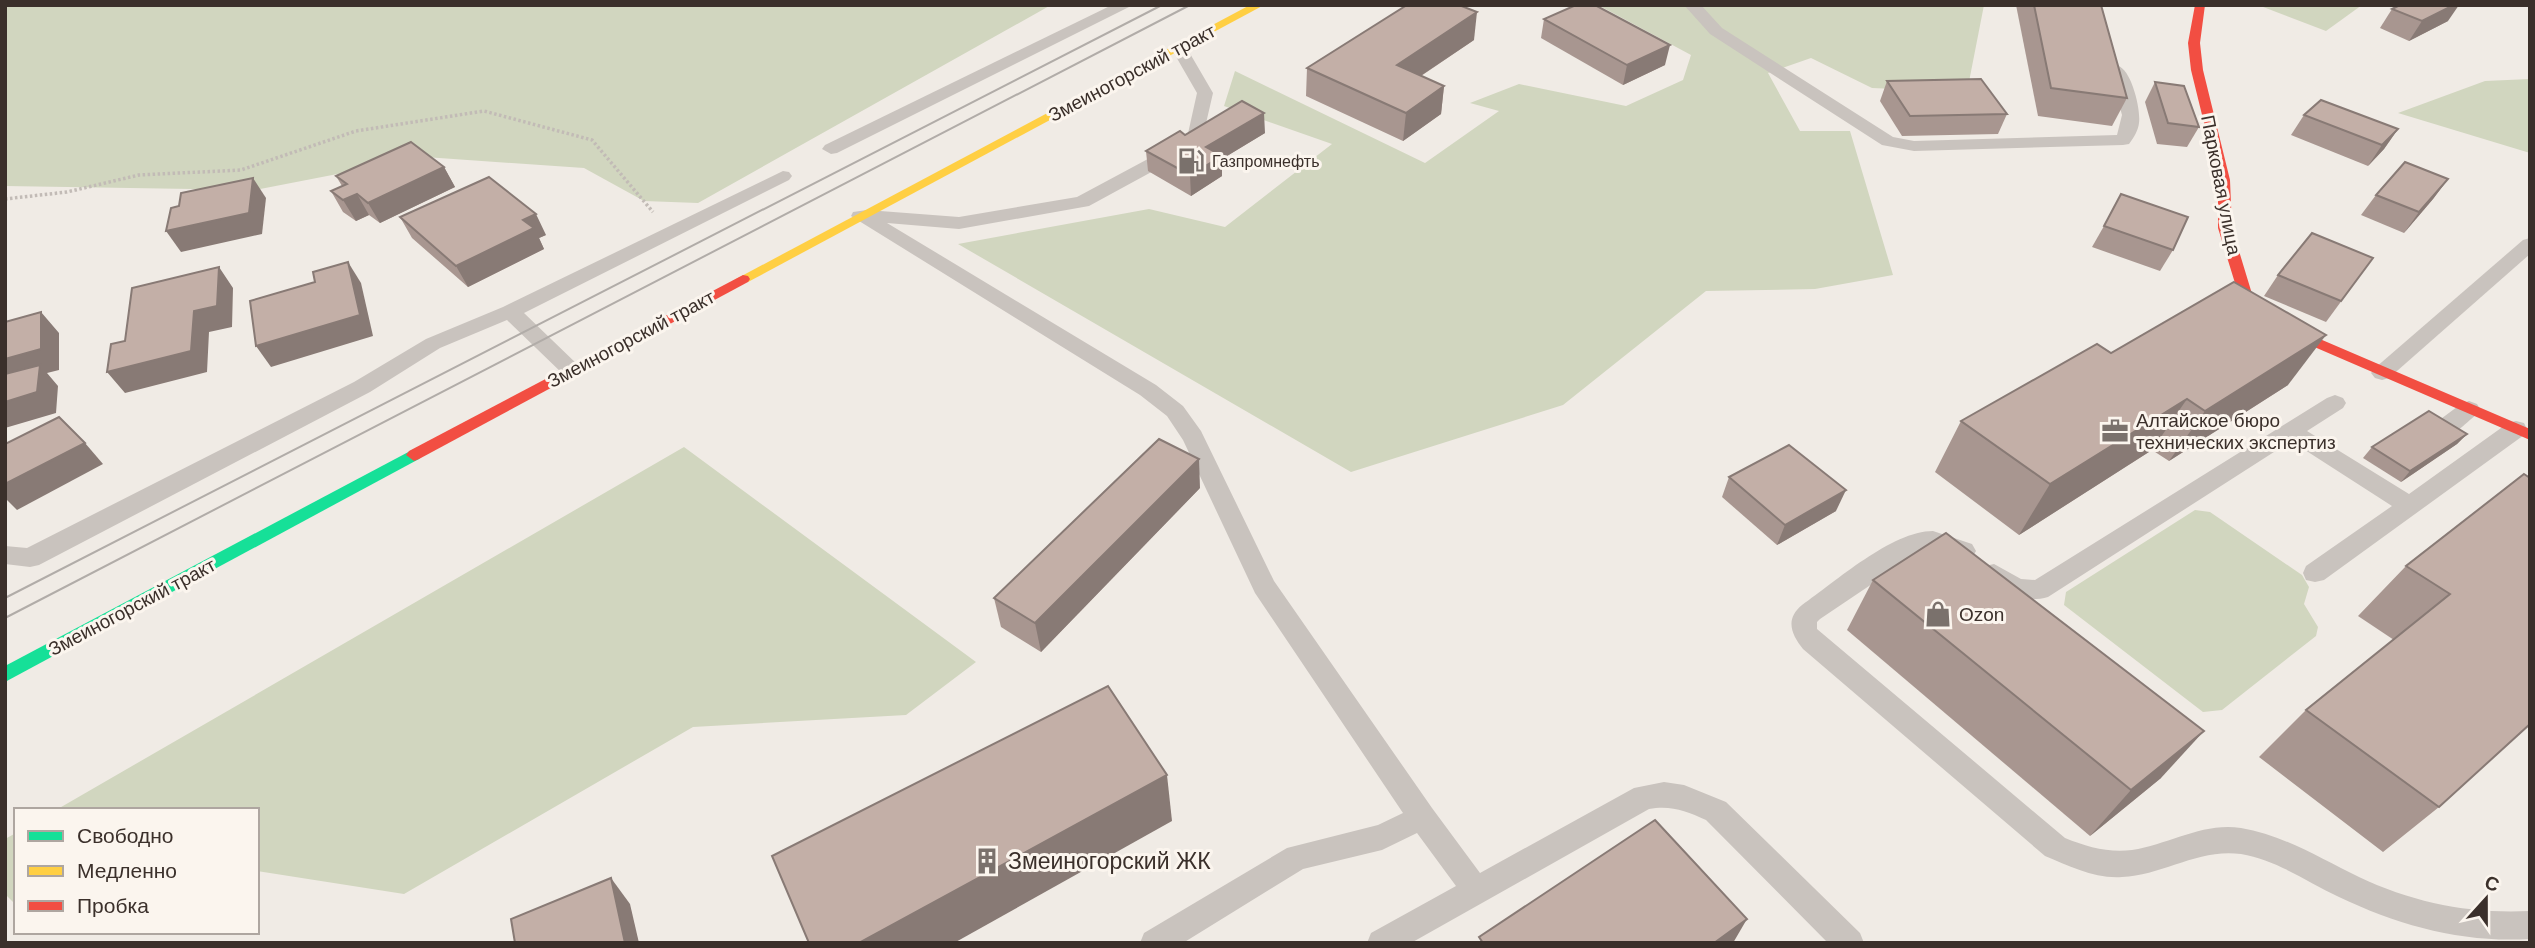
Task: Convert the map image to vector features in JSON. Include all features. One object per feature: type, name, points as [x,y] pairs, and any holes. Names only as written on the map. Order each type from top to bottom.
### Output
[{"type":"main road","name":"Змеиногорский тракт","points":[[5,675],[1259,5]]},
{"type":"main road","name":"Парковая улица","points":[[2200,5],[2194,43],[2197,70],[2224,180],[2225,228],[2250,309],[2273,324],[2523,432]]},
{"type":"lane","points":[[831,149],[1125,5]]},
{"type":"lane","points":[[1693,6],[1716,30],[1888,141],[1914,146],[2123,140],[2132,129],[2132,114],[2112,53]]},
{"type":"lane","points":[[860,216],[959,223],[1083,202],[1195,141],[1205,93],[1179,48]]},
{"type":"lane","points":[[5,555],[30,558],[362,387],[411,353],[470,325],[510,312],[783,176]]},
{"type":"lane","points":[[860,216],[916,247],[1148,390],[1175,411],[1193,437],[1264,586],[1422,817],[1475,889]]},
{"type":"lane","points":[[2382,373],[2530,244]]},
{"type":"lane","points":[[510,312],[572,371]]},
{"type":"lane","points":[[2335,404],[2039,590],[2016,588],[1950,544],[1923,540],[1811,612],[1804,618],[1804,632],[1812,642],[2055,847],[2083,859],[2132,865],[2204,842],[2228,839],[2262,845],[2294,857],[2361,892],[2408,911],[2454,923],[2483,927],[2530,925]]},
{"type":"lane","points":[[2438,433],[2469,409]]},
{"type":"lane","points":[[2291,431],[2410,506]]},
{"type":"lane","points":[[2315,573],[2410,506],[2523,432]]},
{"type":"lane","points":[[1382,943],[1644,797],[1664,794],[1684,797],[1716,811],[1849,943]]},
{"type":"lane","points":[[1155,943],[1297,857],[1382,837],[1422,817]]},
{"type":"path","points":[[5,199],[67,192],[139,175],[241,170],[356,131],[484,111],[592,140],[670,232]]},
{"type":"green space","points":[[5,5],[1051,5],[698,203],[644,201],[584,168],[425,157],[255,190],[5,186]]},
{"type":"green space","points":[[1598,5],[1984,5],[1967,92],[1872,88],[1811,58],[1768,73],[1800,131],[1850,131],[1893,275],[1815,289],[1706,291],[1563,405],[1351,472],[958,244],[1149,209],[1225,227],[1332,144],[1224,106],[1235,71],[1425,163],[1499,111],[1470,103],[1519,84],[1626,106],[1683,80],[1691,55]]},
{"type":"green space","points":[[2258,5],[2362,5],[2326,31]]},
{"type":"green space","points":[[2530,79],[2530,153],[2398,113],[2485,81]]},
{"type":"green space","points":[[684,447],[976,662],[906,715],[693,727],[404,894],[259,871],[259,808],[59,808]]},
{"type":"green space","points":[[2195,510],[2210,512],[2302,575],[2309,587],[2304,604],[2318,627],[2316,636],[2222,710],[2203,712],[2064,605],[2066,592]]},
{"type":"green space","points":[[14,834],[14,903],[5,894],[5,839]]},
{"type":"building","points":[[1407,5],[1459,5],[1477,12],[1397,65],[1444,86],[1406,113],[1307,68]]},
{"type":"building","points":[[1576,5],[1595,5],[1670,45],[1627,65],[1544,19]]},
{"type":"building","points":[[2034,5],[2101,5],[2127,98],[2051,88]]},
{"type":"building","points":[[2400,5],[2454,5],[2422,21],[2392,9]]},
{"type":"building","points":[[1981,79],[2007,114],[1910,116],[1887,81]]},
{"type":"building","points":[[2155,82],[2184,86],[2199,127],[2168,123]]},
{"type":"building","points":[[2321,100],[2398,129],[2382,145],[2304,115]]},
{"type":"building","points":[[1242,101],[1264,113],[1206,147],[1222,156],[1190,175],[1146,151],[1180,131],[1185,135]]},
{"type":"building","points":[[411,142],[444,167],[368,203],[357,194],[343,200],[331,191],[347,184],[336,176]]},
{"type":"building","points":[[2405,162],[2448,179],[2419,212],[2376,195]]},
{"type":"building","points":[[489,177],[536,214],[523,220],[534,228],[456,266],[400,217]]},
{"type":"building","points":[[253,178],[249,213],[166,231],[171,208],[179,206],[181,193]]},
{"type":"building","points":[[2121,194],[2188,217],[2173,250],[2104,226]]},
{"type":"building","points":[[2312,233],[2373,258],[2341,301],[2278,275]]},
{"type":"building","points":[[348,262],[360,315],[256,346],[250,301],[315,282],[313,272]]},
{"type":"building","points":[[219,267],[217,306],[194,311],[191,351],[107,372],[111,344],[125,341],[132,288]]},
{"type":"building","points":[[2234,282],[2326,335],[2205,411],[2187,399],[2050,484],[1961,421],[2097,344],[2111,353]]},
{"type":"building","points":[[41,312],[41,349],[5,359],[5,322]]},
{"type":"building","points":[[40,365],[37,392],[5,402],[5,374]]},
{"type":"building","points":[[2429,411],[2467,434],[2410,471],[2372,447]]},
{"type":"building","points":[[59,417],[85,443],[5,484],[5,444]]},
{"type":"building","points":[[1159,439],[1199,459],[1035,623],[994,598]]},
{"type":"building","points":[[1789,445],[1846,490],[1785,525],[1729,477]]},
{"type":"building","points":[[2524,474],[2530,478],[2530,724],[2439,807],[2306,710],[2450,594],[2406,566]]},
{"type":"building","points":[[1946,533],[2204,731],[2131,790],[1873,580]]},
{"type":"building","points":[[1108,686],[1167,775],[859,943],[809,943],[772,856]]},
{"type":"building","points":[[1655,820],[1747,919],[1714,943],[1483,943],[1479,937]]},
{"type":"building","points":[[611,878],[625,943],[515,943],[511,919]]},
{"type":"tram line","points":[[5,598],[1162,5]]},
{"type":"tram line","points":[[5,618],[1190,5]]},
{"type":"traffic: fast","points":[[5,675],[414,455]]},
{"type":"traffic: slow","points":[[743,279],[1259,5]]},
{"type":"traffic: jam","points":[[2200,5],[2194,43],[2197,70],[2224,180],[2225,228],[2250,309],[2273,324],[2530,435]]},
{"type":"traffic: jam","points":[[414,455],[743,279]]},
{"type":"place","name":"Газпромнефть","points":[[1191,161]]},
{"type":"place","name":"Алтайское бюро технических экспертиз","points":[[2115,431]]},
{"type":"place","name":"Ozon","points":[[1938,614]]},
{"type":"place","name":"Змеиногорский ЖК","points":[[987,861]]}]
